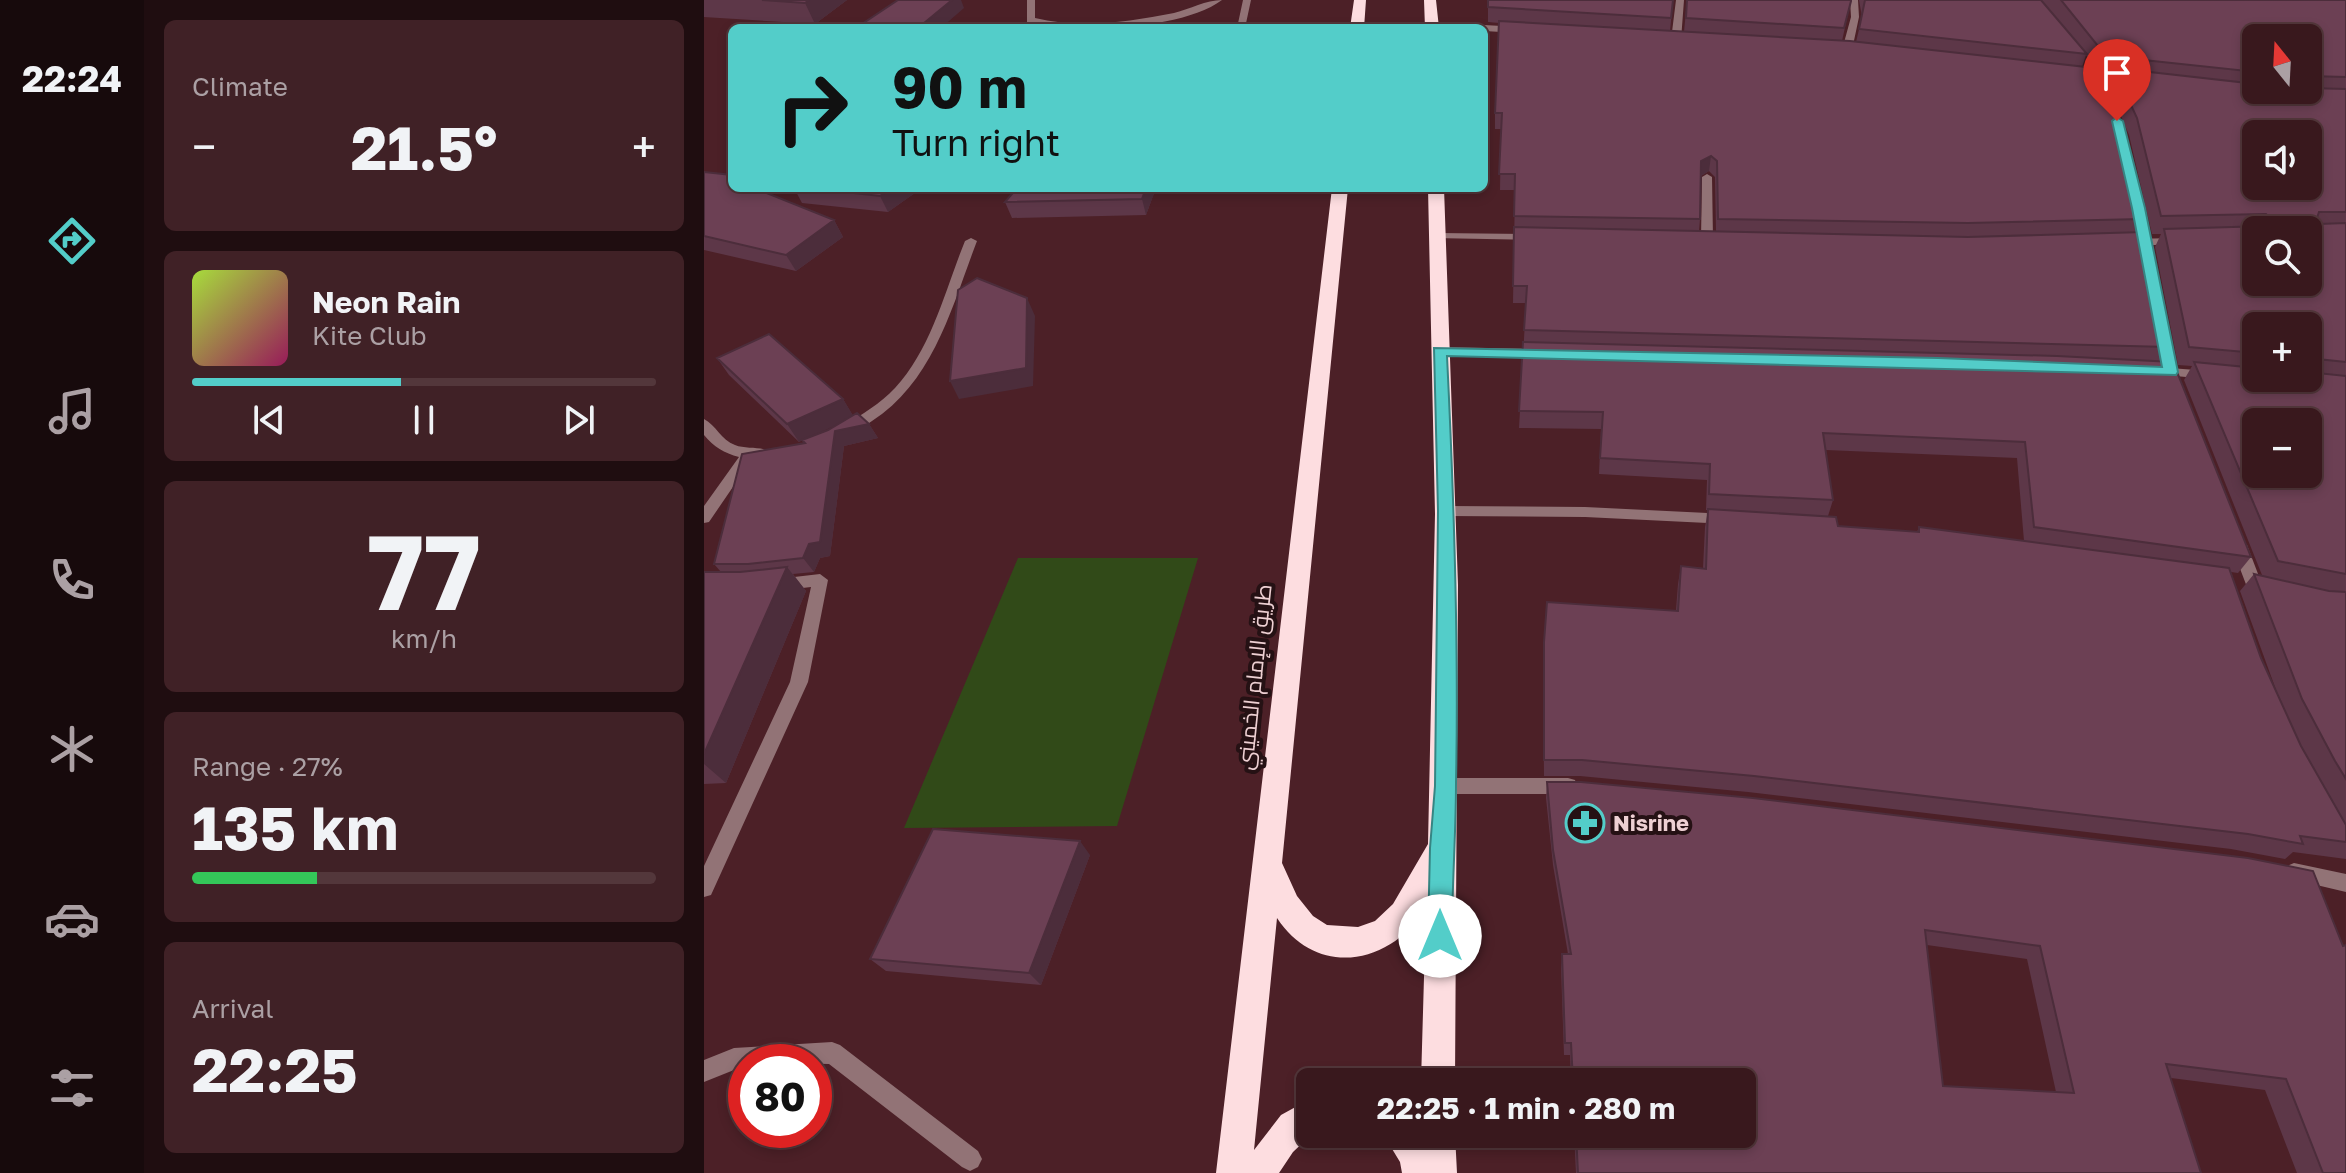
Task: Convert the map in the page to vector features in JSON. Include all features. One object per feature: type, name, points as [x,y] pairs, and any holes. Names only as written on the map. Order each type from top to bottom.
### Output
[{"type":"highway","points":[[1357,24],[1360,0]]},
{"type":"highway","points":[[1430,0],[1432,24]]},
{"type":"highway","name":"طريق الإمام الخميني","points":[[1234,1173],[1340,192]]},
{"type":"highway","points":[[1436,192],[1446,511],[1446,786],[1441,848],[1438,1068]]},
{"type":"highway","points":[[1266,859],[1281,899],[1297,923],[1314,937],[1354,944],[1378,937],[1399,920],[1441,848]]},
{"type":"highway","points":[[1260,1173],[1274,1147],[1296,1123]]},
{"type":"highway","points":[[1410,1148],[1420,1173]]},
{"type":"highway","points":[[1438,1148],[1439,1173]]},
{"type":"street","points":[[1031,0],[1030,20],[1040,24]]},
{"type":"street","points":[[1093,24],[1162,20],[1204,10],[1218,0]]},
{"type":"street","points":[[1242,24],[1247,0]]},
{"type":"street","points":[[1676,40],[1680,0]]},
{"type":"street","points":[[1847,50],[1855,17],[1854,0]]},
{"type":"street","points":[[1488,29],[1525,31]]},
{"type":"street","points":[[1660,39],[1689,41]]},
{"type":"street","points":[[1833,49],[1863,52]]},
{"type":"street","points":[[2084,63],[2097,81]]},
{"type":"street","points":[[2062,72],[2097,81],[2140,81]]},
{"type":"street","points":[[1707,177],[1701,239],[1723,240]]},
{"type":"street","points":[[1437,236],[1542,237]]},
{"type":"street","points":[[2144,236],[2148,256]]},
{"type":"street","points":[[2115,243],[2144,236],[2192,240]]},
{"type":"street","points":[[839,435],[882,409],[919,369],[971,241]]},
{"type":"street","points":[[1439,351],[1557,353]]},
{"type":"street","points":[[2140,370],[2169,365],[2229,377]]},
{"type":"street","points":[[2169,365],[2176,386]]},
{"type":"street","points":[[704,424],[713,440],[748,454],[786,452]]},
{"type":"street","points":[[704,518],[748,454]]},
{"type":"street","points":[[1446,511],[1585,512],[1746,520]]},
{"type":"street","points":[[2232,530],[2262,589],[2234,581]]},
{"type":"street","points":[[704,888],[799,682],[820,580],[760,587]]},
{"type":"street","points":[[1446,786],[1595,788]]},
{"type":"street","points":[[2273,868],[2346,883]]},
{"type":"street","points":[[704,1071],[734,1059],[832,1053],[970,1159]]},
{"type":"green space","points":[[1018,558],[1198,558],[1117,826],[904,828]]},
{"type":"building","points":[[762,0],[809,0],[805,3]]},
{"type":"building","points":[[898,0],[952,0],[923,24],[862,24]]},
{"type":"building","points":[[1488,0],[1673,0],[1671,18],[1488,7]]},
{"type":"building","points":[[1687,0],[1851,1],[1844,28],[1686,18]]},
{"type":"building","points":[[1865,0],[2041,0],[2087,54],[1859,29]]},
{"type":"building","points":[[2061,0],[2346,0],[2346,77],[2322,76],[2322,24],[2242,24],[2242,71],[2106,56]]},
{"type":"building","points":[[1499,21],[1850,41],[2095,68],[2120,122],[2142,219],[1968,223],[1718,219],[1717,161],[1711,156],[1701,161],[1700,219],[1514,216],[1515,174],[1499,174],[1502,113],[1495,113]]},
{"type":"building","points":[[2114,68],[2242,82],[2242,104],[2322,104],[2322,88],[2346,89],[2346,212],[2319,212],[2318,216],[2161,216],[2137,118]]},
{"type":"building","points":[[704,172],[728,175],[728,192],[764,192],[834,220],[786,255],[704,236]]},
{"type":"building","points":[[845,192],[886,192],[880,196]]},
{"type":"building","points":[[1014,192],[1145,192],[1142,199],[1005,202]]},
{"type":"building","points":[[2346,223],[2346,362],[2322,359],[2322,312],[2242,312],[2242,352],[2189,347],[2164,229],[2242,227],[2242,296],[2322,296],[2322,224]]},
{"type":"building","points":[[1514,227],[1968,237],[2144,232],[2168,347],[1524,330],[1527,286],[1513,286]]},
{"type":"building","points":[[977,278],[1027,298],[1026,368],[950,381],[958,290]]},
{"type":"building","points":[[769,334],[843,399],[787,424],[717,358]]},
{"type":"building","points":[[1523,342],[2057,356],[2173,362],[2251,557],[2034,527],[2025,442],[1823,433],[1833,500],[1709,494],[1710,464],[1600,458],[1603,412],[1519,411]]},
{"type":"building","points":[[2194,362],[2242,367],[2242,392],[2322,392],[2322,373],[2346,376],[2346,574],[2278,561],[2247,488],[2322,488],[2322,408],[2242,408],[2242,476]]},
{"type":"building","points":[[857,413],[869,424],[835,431],[820,542],[809,544],[803,558],[714,564],[742,454],[805,443],[802,440],[828,430]]},
{"type":"building","points":[[1708,509],[1836,517],[1838,526],[1919,532],[1919,527],[2229,568],[2261,658],[2301,746],[2346,825],[2346,842],[2300,836],[2303,844],[2248,834],[1754,776],[1582,760],[1544,760],[1547,602],[1678,611],[1681,566],[1706,569]]},
{"type":"building","points":[[787,567],[704,754],[704,572]]},
{"type":"building","points":[[2254,574],[2346,592],[2346,779],[2302,699]]},
{"type":"building","points":[[1547,782],[1581,782],[1753,798],[2248,858],[2313,871],[2343,946],[2346,945],[2346,1173],[2323,1173],[2286,1079],[2166,1064],[2201,1173],[1578,1173],[1577,1148],[1756,1148],[1756,1068],[1572,1068],[1571,1043],[1565,1043],[1562,954],[1571,954],[1553,850]],"holes":[[[1925,930],[2040,946],[2074,1093],[1943,1086]]]},
{"type":"building","points":[[933,829],[1080,841],[1029,973],[870,959]]},
{"type":"place","name":"Nisrine","points":[[1585,823]]},
{"type":"route","points":[[1440,936],[1441,848],[1446,786],[1446,511],[1439,351],[2049,366],[2170,372],[2138,208],[2117,121]]}]
